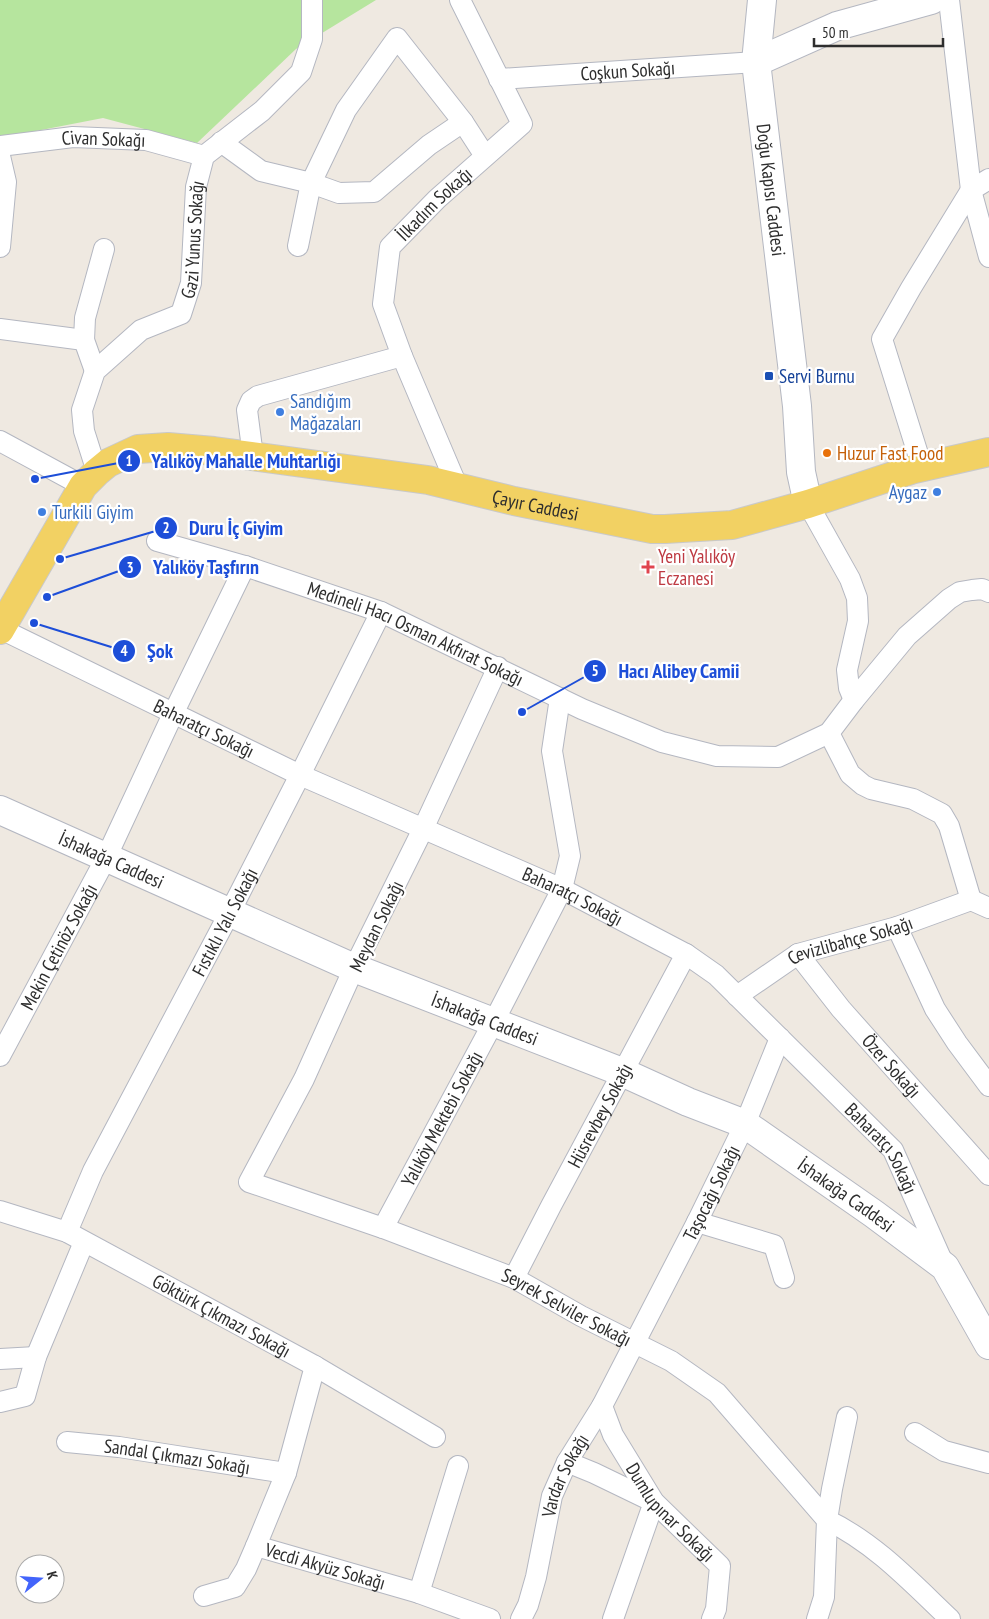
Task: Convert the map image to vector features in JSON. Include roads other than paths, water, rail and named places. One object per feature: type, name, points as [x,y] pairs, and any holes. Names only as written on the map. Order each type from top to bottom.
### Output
[{"type":"main road","name":"Çayır Caddesi","points":[[89,481],[108,463],[138,449],[168,447],[214,451],[428,480],[514,501],[652,529],[732,525],[808,504],[922,467],[989,452]]},
{"type":"main road","points":[[1,629],[89,481]]},
{"type":"street","name":"Gazi Yunus Sokağı","points":[[95,370],[141,330],[181,314],[191,284],[196,187],[204,156],[262,111],[300,72],[312,39],[312,0]]},
{"type":"street","name":"İlkadım Sokağı","points":[[458,488],[402,356],[383,304],[390,247],[437,199],[522,124],[460,0]]},
{"type":"street","name":"Doğu Kapısı Caddesi","points":[[762,0],[756,62],[797,406],[801,472],[808,504]]},
{"type":"street","points":[[756,62],[837,26],[932,0]]},
{"type":"street","points":[[949,0],[971,190],[989,257]]},
{"type":"street","points":[[298,246],[311,183],[346,110],[397,38],[463,122],[485,156]]},
{"type":"street","name":"Coşkun Sokağı","points":[[499,79],[756,62]]},
{"type":"street","points":[[221,142],[261,171],[311,183],[339,193],[374,192],[429,146],[463,122]]},
{"type":"street","name":"Civan Sokağı","points":[[0,146],[72,137],[146,140],[204,156]]},
{"type":"street","points":[[0,156],[6,182],[0,247]]},
{"type":"street","points":[[922,467],[882,339],[971,190],[989,179]]},
{"type":"street","points":[[0,441],[89,481],[82,410],[95,370],[84,340],[85,318],[104,249]]},
{"type":"street","points":[[0,329],[84,340]]},
{"type":"street","points":[[253,456],[247,410],[250,400],[258,396],[402,356]]},
{"type":"street","points":[[808,504],[850,579],[857,598],[858,621],[847,670],[849,688],[854,700]]},
{"type":"street","name":"Medineli Hacı Osman Akfırat Sokağı","points":[[157,541],[245,566],[381,612],[582,709],[662,742],[717,756],[778,757],[829,732],[907,636],[949,599],[960,592],[982,589],[989,592]]},
{"type":"street","name":"Mekin Çetinöz Sokağı","points":[[0,1056],[106,858],[172,714],[245,566]]},
{"type":"street","name":"Fıstıklı Yalı Sokağı","points":[[0,1402],[25,1396],[75,1237],[93,1171],[230,912],[381,612]]},
{"type":"street","name":"Baharatçı Sokağı","points":[[1,629],[300,775],[562,889],[686,954],[716,975],[892,1150],[945,1267],[989,1345]]},
{"type":"street","name":"Meydan Sokağı","points":[[250,1182],[304,1079],[354,968],[423,828],[498,667]]},
{"type":"street","name":"Yalıköy Mektebi Sokağı","points":[[383,1228],[493,1023],[562,889],[570,856],[552,751],[560,698]]},
{"type":"street","points":[[829,732],[850,774],[863,785],[871,789],[914,799],[942,814],[950,826],[971,900],[989,908]]},
{"type":"street","name":"İshakağa Caddesi","points":[[0,810],[354,968],[622,1072],[688,1102],[745,1124],[874,1214],[945,1267]]},
{"type":"street","name":"Cevizlibahçe Sokağı","points":[[737,996],[798,954],[897,927],[971,900]]},
{"type":"street","points":[[897,927],[935,1009],[957,1043],[989,1086]]},
{"type":"street","name":"Hüsrevbey Sokağı","points":[[514,1278],[686,954]]},
{"type":"street","name":"Özer Sokağı","points":[[798,954],[841,1009],[989,1175]]},
{"type":"street","name":"Taşocağı Sokağı","points":[[635,1344],[745,1124],[780,1038]]},
{"type":"street","name":"Seyrek Selviler Sokağı","points":[[250,1182],[383,1228],[514,1278],[581,1316],[671,1361],[717,1393],[827,1520],[846,1529],[888,1561],[950,1619]]},
{"type":"street","name":"Göktürk Çıkmazı Sokağı","points":[[0,1211],[75,1237],[315,1366],[435,1437]]},
{"type":"street","points":[[697,1222],[774,1245],[784,1278]]},
{"type":"street","name":"Vardar Sokağı","points":[[521,1619],[528,1605],[536,1577],[552,1496],[567,1462],[602,1406],[635,1344]]},
{"type":"street","points":[[0,1359],[36,1357]]},
{"type":"street","name":"Vecdi Akyüz Sokağı","points":[[315,1366],[286,1472],[256,1546],[419,1593],[490,1619]]},
{"type":"street","name":"Dumlupınar Sokağı","points":[[602,1406],[613,1435],[654,1502],[720,1566],[716,1609],[712,1619]]},
{"type":"street","points":[[817,1619],[824,1597],[827,1520],[847,1417]]},
{"type":"street","points":[[914,1433],[944,1451],[989,1464]]},
{"type":"street","name":"Sandal Çıkmazı Sokağı","points":[[68,1442],[119,1447],[286,1472]]},
{"type":"street","points":[[567,1462],[654,1502],[613,1619]]},
{"type":"street","points":[[419,1593],[458,1466]]},
{"type":"street","points":[[204,1596],[235,1587],[246,1569],[256,1546]]},
{"type":"place","name":"Servi Burnu","points":[[769,376]]},
{"type":"place","name":"Sandığım Mağazaları","points":[[280,412]]},
{"type":"place","name":"Huzur Fast Food","points":[[827,453]]},
{"type":"place","name":"Yalıköy Mahalle Muhtarlığı","points":[[35,479]]},
{"type":"place","name":"Aygaz","points":[[937,492]]},
{"type":"place","name":"Turkili Giyim","points":[[42,512]]},
{"type":"place","name":"Duru İç Giyim","points":[[60,559]]},
{"type":"place","name":"Yeni Yalıköy Eczanesi","points":[[648,567]]},
{"type":"place","name":"Yalıköy Taşfırın","points":[[47,597]]},
{"type":"place","name":"Şok","points":[[34,623]]},
{"type":"place","name":"Hacı Alibey Camii","points":[[522,712]]}]
